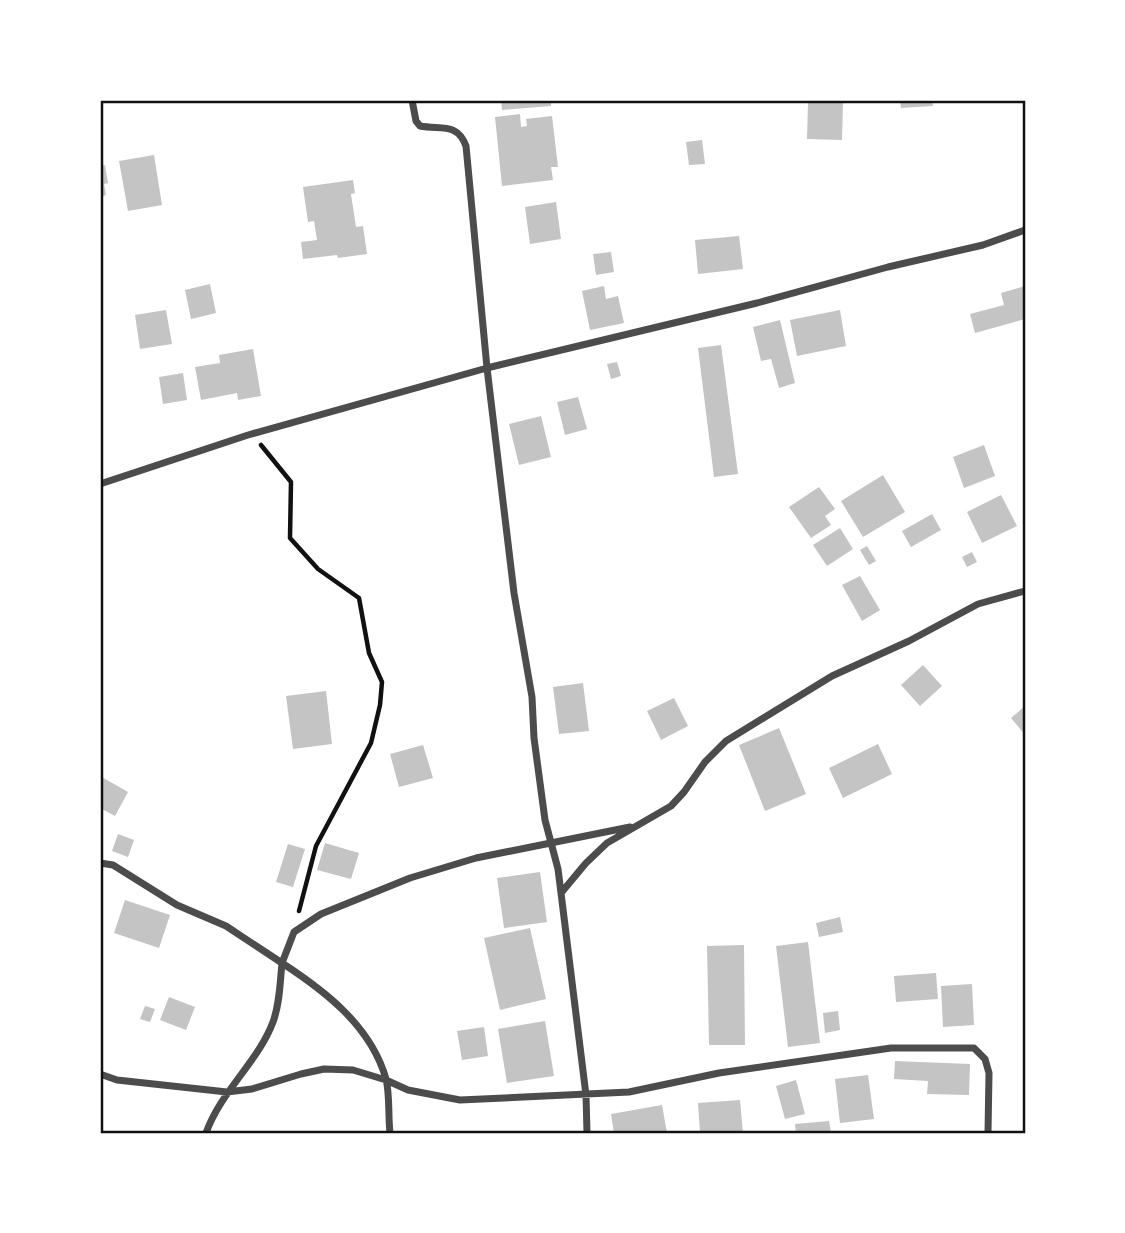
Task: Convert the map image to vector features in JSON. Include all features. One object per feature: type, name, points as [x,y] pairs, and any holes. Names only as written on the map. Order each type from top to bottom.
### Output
[{"type":"street","points":[[412,100],[415,121],[420,126],[457,131],[466,146],[514,593],[532,697],[534,738],[545,820],[561,893],[586,1095],[587,1133]]},
{"type":"street","points":[[100,484],[248,435],[488,368],[984,245],[1025,230]]},
{"type":"street","points":[[561,893],[607,843],[671,806],[705,762],[726,741],[832,676],[909,641],[978,604],[1025,591]]},
{"type":"street","points":[[206,1133],[227,1092],[273,1022],[279,997],[282,963],[295,932],[321,914],[410,878],[476,858],[638,825]]},
{"type":"street","points":[[100,863],[113,865],[177,905],[226,926],[327,994],[366,1037],[386,1080],[390,1133]]},
{"type":"street","points":[[100,1074],[117,1080],[227,1092],[324,1069],[353,1070],[408,1090],[460,1100],[629,1092],[719,1073],[891,1048],[974,1048],[985,1059],[989,1073],[988,1133]]},
{"type":"path","points":[[248,435],[256,439],[291,482],[290,538],[318,569],[359,598],[369,653],[382,682],[380,705],[371,743],[316,846],[295,932]]},
{"type":"building","points":[[501,100],[551,100],[551,106],[502,110]]},
{"type":"building","points":[[900,100],[932,100],[933,106],[901,108]]},
{"type":"building","points":[[808,103],[843,103],[842,140],[807,139]]},
{"type":"building","points":[[520,114],[521,127],[527,126],[526,119],[552,116],[558,167],[551,167],[553,180],[502,186],[495,117]]},
{"type":"building","points":[[702,140],[705,164],[689,165],[686,142]]},
{"type":"building","points":[[154,155],[162,205],[128,211],[119,161]]},
{"type":"building","points":[[105,165],[108,183],[104,184],[106,195],[100,197],[100,166]]},
{"type":"building","points":[[353,180],[355,193],[351,194],[356,227],[363,226],[367,254],[303,259],[301,242],[317,240],[314,221],[308,222],[303,187]]},
{"type":"building","points":[[556,202],[561,239],[530,244],[525,207]]},
{"type":"building","points":[[739,236],[743,269],[698,274],[695,240]]},
{"type":"building","points":[[611,252],[614,272],[596,275],[593,254]]},
{"type":"building","points":[[210,284],[216,313],[191,319],[185,290]]},
{"type":"building","points":[[604,286],[606,299],[618,296],[624,323],[590,330],[582,291]]},
{"type":"building","points":[[1025,286],[1025,319],[975,333],[970,314],[1004,305],[1001,293]]},
{"type":"building","points":[[166,310],[172,344],[140,349],[135,315]]},
{"type":"building","points":[[840,310],[846,346],[797,356],[790,320]]},
{"type":"building","points":[[780,320],[795,383],[779,388],[771,359],[761,361],[753,327]]},
{"type":"building","points":[[721,345],[738,474],[714,477],[698,348]]},
{"type":"building","points":[[253,349],[261,396],[238,400],[237,393],[201,400],[195,367],[220,363],[219,355]]},
{"type":"building","points":[[617,362],[621,376],[611,379],[607,364]]},
{"type":"building","points":[[183,373],[187,400],[163,404],[159,377]]},
{"type":"building","points":[[578,397],[587,429],[565,435],[557,402]]},
{"type":"building","points":[[541,416],[551,457],[519,465],[509,424]]},
{"type":"building","points":[[984,445],[995,476],[964,488],[953,457]]},
{"type":"building","points":[[883,475],[905,512],[863,537],[841,501]]},
{"type":"building","points":[[819,487],[835,509],[825,516],[831,525],[811,538],[789,507]]},
{"type":"building","points":[[1001,495],[1017,526],[982,543],[967,512]]},
{"type":"building","points":[[932,514],[941,530],[911,547],[902,531]]},
{"type":"building","points":[[840,528],[853,549],[827,566],[813,545]]},
{"type":"building","points":[[867,546],[876,561],[869,565],[860,550]]},
{"type":"building","points":[[972,552],[977,562],[967,567],[962,557]]},
{"type":"building","points":[[860,576],[880,610],[862,621],[842,585]]},
{"type":"building","points":[[923,665],[942,686],[920,706],[901,685]]},
{"type":"building","points":[[583,683],[589,731],[559,734],[553,687]]},
{"type":"building","points":[[326,691],[332,744],[293,749],[286,696]]},
{"type":"building","points":[[674,698],[688,726],[661,740],[647,711]]},
{"type":"building","points":[[1025,706],[1025,735],[1011,718]]},
{"type":"building","points":[[779,728],[806,794],[765,811],[739,745]]},
{"type":"building","points":[[878,744],[892,774],[843,798],[829,768]]},
{"type":"building","points":[[423,745],[433,778],[399,787],[390,754]]},
{"type":"building","points":[[100,776],[128,792],[115,816],[100,808]]},
{"type":"building","points":[[118,834],[134,840],[128,857],[112,851]]},
{"type":"building","points":[[325,843],[359,853],[351,879],[317,870]]},
{"type":"building","points":[[288,844],[305,849],[293,887],[276,882]]},
{"type":"building","points":[[540,872],[547,922],[504,928],[497,878]]},
{"type":"building","points":[[125,900],[170,915],[159,948],[114,933]]},
{"type":"building","points":[[840,917],[843,932],[819,937],[816,923]]},
{"type":"building","points":[[530,928],[546,999],[500,1010],[484,938]]},
{"type":"building","points":[[808,942],[820,1043],[788,1047],[776,946]]},
{"type":"building","points":[[744,945],[745,1045],[709,1045],[707,946]]},
{"type":"building","points":[[936,973],[938,999],[896,1002],[894,976]]},
{"type":"building","points":[[972,984],[974,1025],[943,1027],[941,986]]},
{"type":"building","points":[[169,997],[195,1007],[186,1030],[160,1020]]},
{"type":"building","points":[[145,1006],[155,1009],[150,1022],[140,1019]]},
{"type":"building","points":[[838,1011],[840,1030],[825,1033],[823,1013]]},
{"type":"building","points":[[545,1021],[554,1076],[507,1083],[498,1029]]},
{"type":"building","points":[[484,1027],[488,1056],[462,1060],[457,1031]]},
{"type":"building","points":[[895,1061],[970,1064],[969,1095],[927,1094],[928,1081],[894,1079]]},
{"type":"building","points":[[868,1075],[874,1119],[840,1123],[835,1079]]},
{"type":"building","points":[[796,1080],[805,1114],[785,1119],[776,1086]]},
{"type":"building","points":[[740,1100],[743,1133],[700,1133],[698,1103]]},
{"type":"building","points":[[662,1105],[667,1133],[614,1133],[611,1114]]},
{"type":"building","points":[[829,1121],[831,1133],[796,1133],[795,1124]]}]
